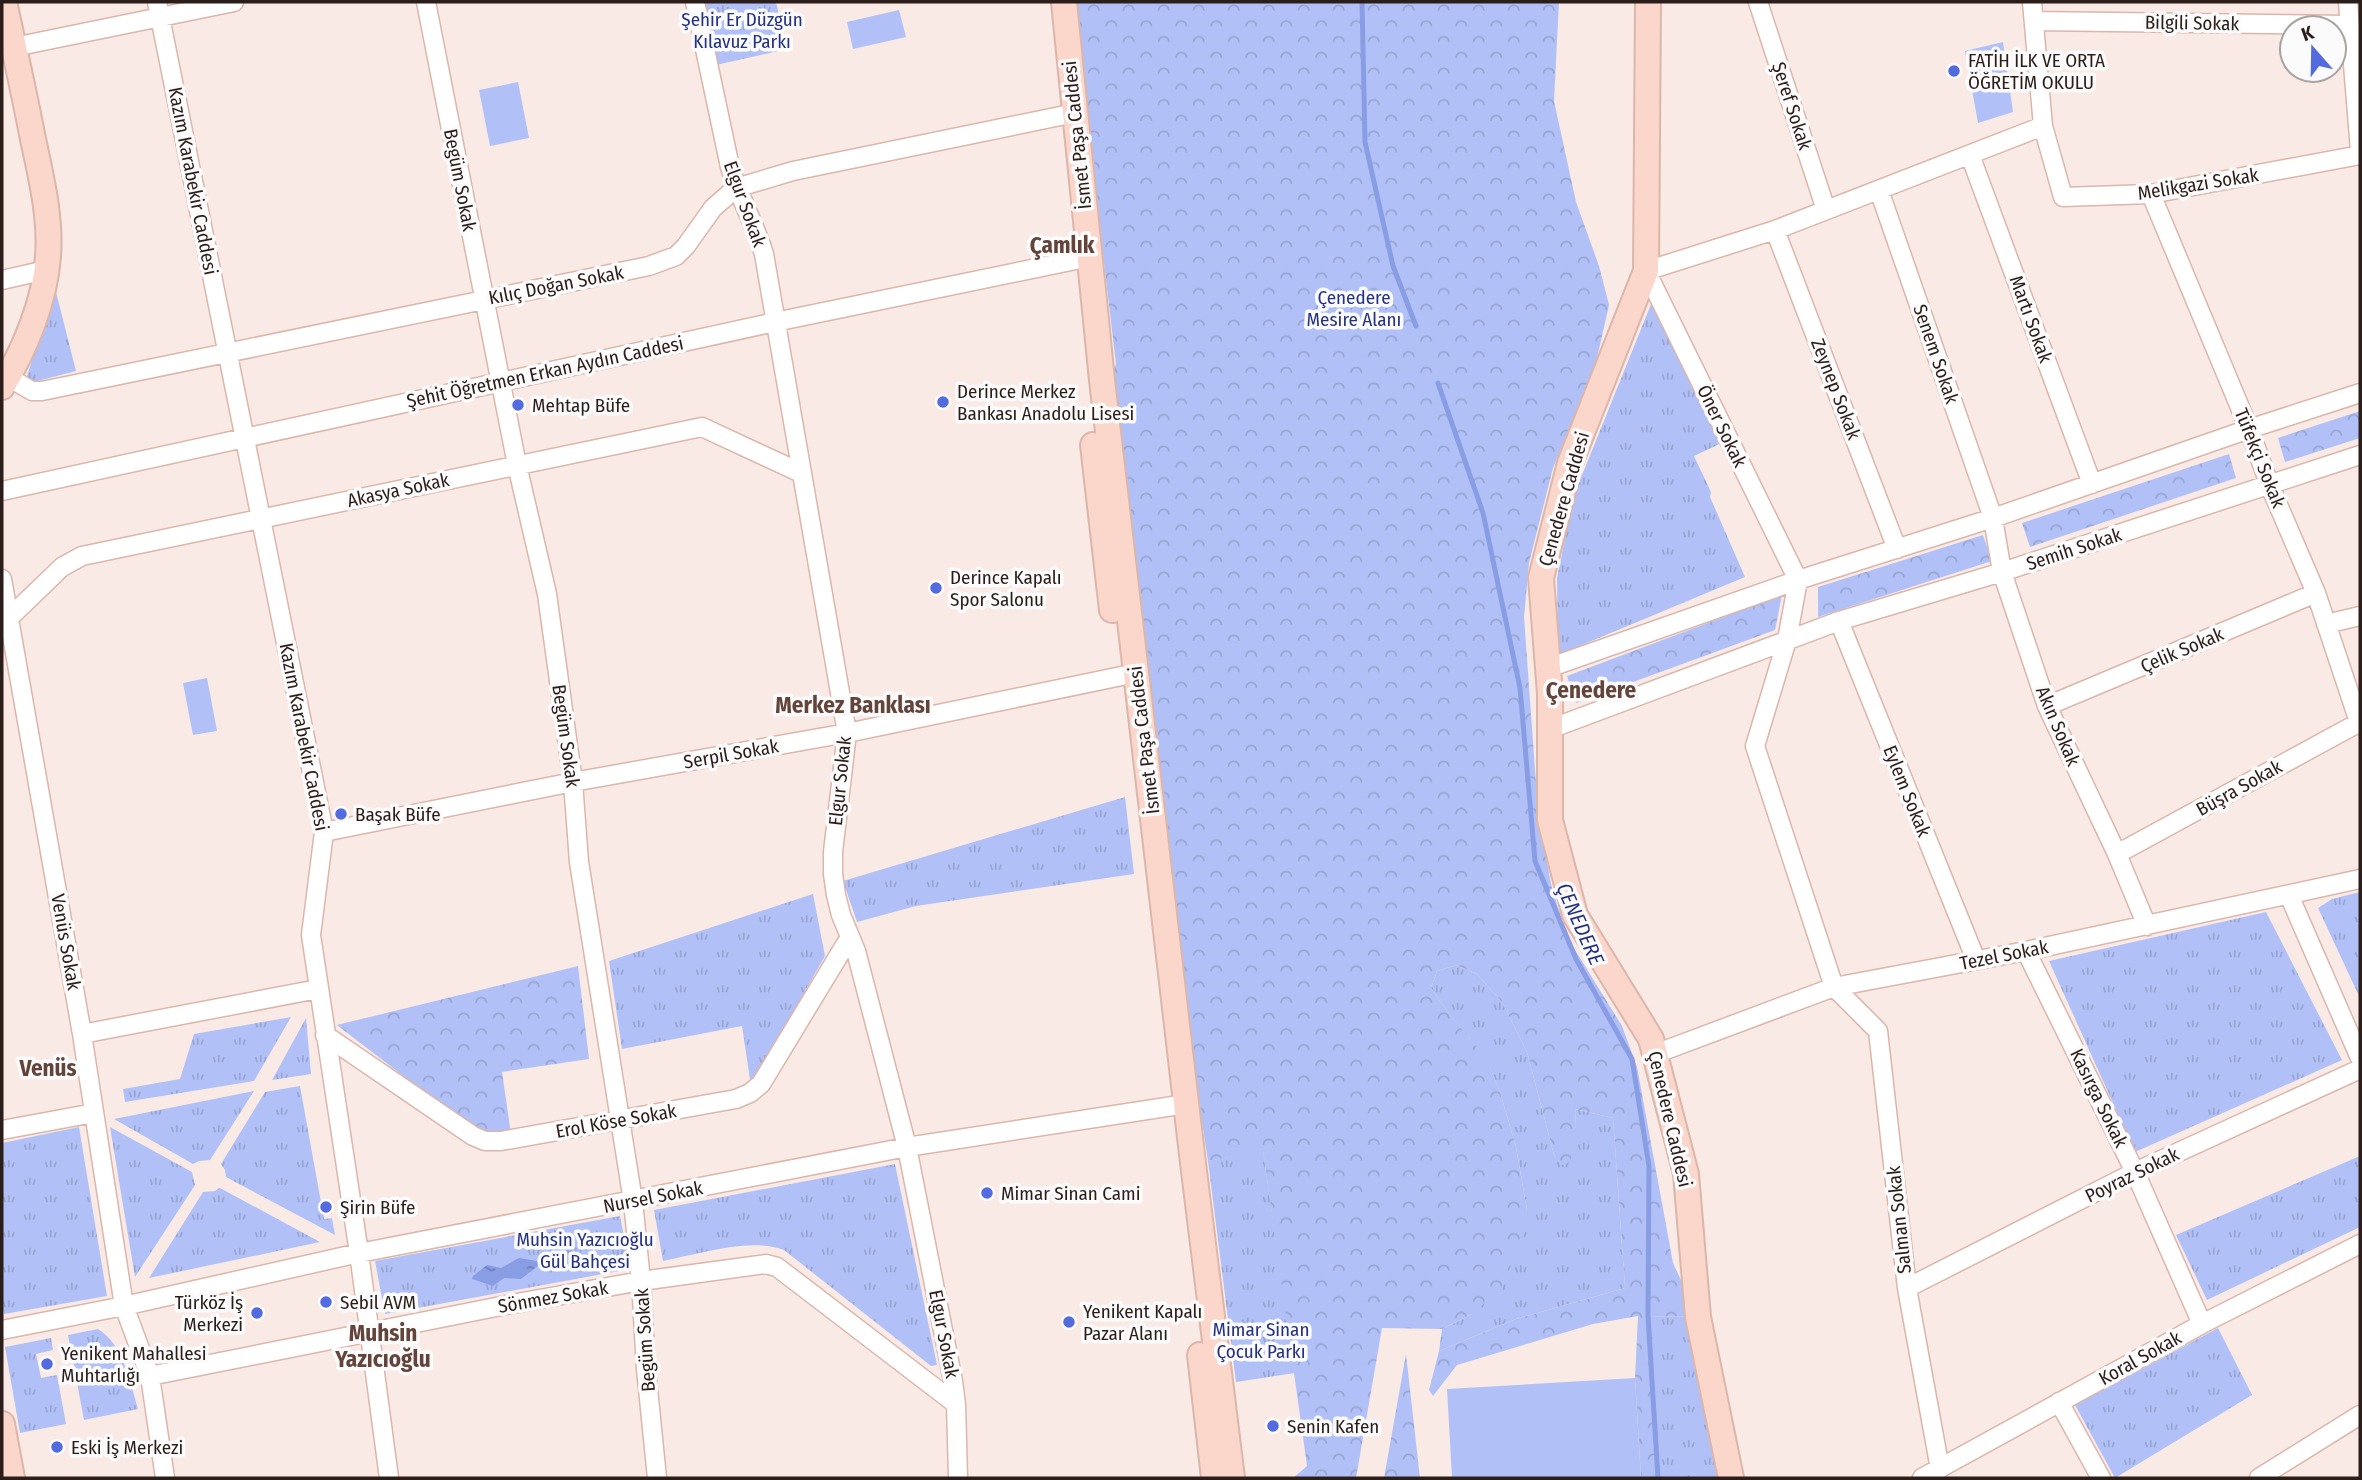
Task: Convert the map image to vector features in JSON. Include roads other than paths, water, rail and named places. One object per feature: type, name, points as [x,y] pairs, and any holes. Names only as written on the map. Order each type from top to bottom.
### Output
[{"type":"street","points":[[4,2],[49,230],[46,270],[39,303],[5,382]]},
{"type":"street","points":[[15,47],[158,9],[234,2]]},
{"type":"street","name":"Begüm Sokak","points":[[426,2],[500,382],[547,594],[573,782],[579,862],[633,1201],[657,1478]]},
{"type":"street","name":"Elgur Sokak","points":[[695,2],[723,139],[736,188],[762,247],[847,733],[833,852],[837,900],[856,951],[906,1147],[945,1331],[956,1404],[958,1478]]},
{"type":"street","name":"İsmet Paşa Caddesi","points":[[1049,2],[1068,114]]},
{"type":"street","name":"İsmet Paşa Caddesi","points":[[1064,2],[1068,114],[1082,258],[1097,485],[1128,675],[1178,1105],[1214,1478]]},
{"type":"street","name":"Çenedere Caddesi","points":[[1648,2],[1646,271],[1570,463],[1541,578],[1548,668],[1550,820],[1575,915],[1651,1039],[1686,1174],[1698,1317],[1731,1478]]},
{"type":"street","name":"Şeref Sokak","points":[[1758,2],[1826,210]]},
{"type":"street","name":"Melikgazi Sokak","points":[[2032,2],[2043,126],[2063,197],[2151,194],[2360,153]]},
{"type":"street","points":[[2348,2],[2360,153]]},
{"type":"street","name":"Kazım Karabekir Caddesi","points":[[158,9],[324,832],[311,935],[359,1253],[389,1478]]},
{"type":"street","name":"Bilgili Sokak","points":[[2034,21],[2350,25]]},
{"type":"street","name":"Kılıç Doğan Sokak","points":[[5,382],[32,391],[42,391],[640,268],[676,256],[713,208],[736,188],[793,171],[1068,114]]},
{"type":"street","points":[[1646,271],[1775,230],[2043,126]]},
{"type":"street","name":"Martı Sokak","points":[[1970,155],[2092,484]]},
{"type":"street","name":"Senem Sokak","points":[[1878,190],[1993,518]]},
{"type":"street","name":"Tüfekçi Sokak","points":[[2151,194],[2316,593],[2360,723]]},
{"type":"street","name":"Zeynep Sokak","points":[[1775,230],[1897,549]]},
{"type":"street","name":"Şehit Öğretmen Erkan Aydın Caddesi","points":[[2,491],[775,322],[1082,258]]},
{"type":"street","points":[[2,280],[46,270]]},
{"type":"street","name":"Öner Sokak","points":[[1646,271],[1798,580]]},
{"type":"street","points":[[1548,668],[1798,580],[1993,518],[2360,393]]},
{"type":"street","name":"Akasya Sokak","points":[[9,618],[62,567],[82,556],[702,427],[801,473]]},
{"type":"street","name":"Semih Sokak","points":[[1550,729],[1839,621],[2002,572],[2360,455]]},
{"type":"street","name":"Akın Sokak","points":[[1993,518],[2002,572],[2047,706],[2117,854],[2147,926]]},
{"type":"street","name":"Venüs Sokak","points":[[2,579],[82,1034],[124,1306],[150,1376],[165,1478]]},
{"type":"street","points":[[1798,580],[1787,640],[1755,746],[1834,987]]},
{"type":"street","name":"Çelik Sokak","points":[[2047,706],[2316,593]]},
{"type":"street","points":[[2326,624],[2360,616]]},
{"type":"street","name":"Eylem Sokak","points":[[1839,621],[1976,960]]},
{"type":"street","name":"Serpil Sokak","points":[[324,832],[573,782],[847,733],[1128,675]]},
{"type":"street","name":"Büşra Sokak","points":[[2117,854],[2360,723]]},
{"type":"street","name":"Tezel Sokak","points":[[1655,1054],[1834,987],[2026,951],[2360,879]]},
{"type":"street","points":[[2289,895],[2360,1058]]},
{"type":"street","name":"Erol Köse Sokak","points":[[325,1035],[473,1136],[485,1140],[501,1141],[620,1121],[736,1099],[761,1084],[850,937]]},
{"type":"street","name":"Kasırga Sokak","points":[[2026,951],[2135,1172],[2202,1324]]},
{"type":"street","name":"Salman Sokak","points":[[1834,987],[1878,1031],[1907,1288],[1940,1469]]},
{"type":"street","points":[[82,1034],[318,989]]},
{"type":"street","name":"Poyraz Sokak","points":[[1907,1288],[2135,1172],[2360,1069]]},
{"type":"street","name":"İsmet Paşa Caddesi","points":[[1178,1105],[1232,1478]]},
{"type":"street","name":"Nursel Sokak","points":[[2,1330],[124,1306],[359,1253],[906,1147],[1178,1105]]},
{"type":"street","points":[[2,1130],[94,1113]]},
{"type":"street","name":"Koral Sokak","points":[[1922,1478],[2202,1324],[2360,1244]]},
{"type":"street","name":"Sönmez Sokak","points":[[150,1376],[369,1331],[641,1281],[752,1265],[777,1267],[956,1404]]},
{"type":"street","points":[[2059,1402],[2101,1478]]},
{"type":"street","points":[[2259,1478],[2360,1415]]},
{"type":"street","points":[[2,1424],[12,1478]]},
{"type":"water","points":[[567,1250],[577,1253],[580,1260],[578,1265],[571,1270],[559,1269],[552,1263],[558,1254]]},
{"type":"water","points":[[519,1258],[537,1261],[539,1265],[521,1279],[504,1278],[493,1286],[472,1279],[487,1265],[501,1268]]},
{"type":"waterway","points":[[1362,2],[1365,142],[1393,266],[1416,326]]},
{"type":"waterway","name":"ÇENEDERE","points":[[1438,383],[1483,513],[1520,688],[1535,861],[1576,959],[1632,1059],[1649,1166],[1648,1316],[1658,1478]]},
{"type":"place","name":"FATİH İLK VE ORTA ÖĞRETİM OKULU","points":[[1954,71]]},
{"type":"place","name":"Derince Merkez Bankası Anadolu Lisesi","points":[[943,402]]},
{"type":"place","name":"Mehtap Büfe","points":[[518,405]]},
{"type":"place","name":"Derince Kapalı Spor Salonu","points":[[936,588]]},
{"type":"place","name":"Başak Büfe","points":[[341,814]]},
{"type":"place","name":"Mimar Sinan Cami","points":[[987,1193]]},
{"type":"place","name":"Şirin Büfe","points":[[326,1207]]},
{"type":"place","name":"Sebil AVM","points":[[326,1302]]},
{"type":"place","name":"Türköz İş Merkezi","points":[[257,1313]]},
{"type":"place","name":"Yenikent Kapalı Pazar Alanı","points":[[1069,1322]]},
{"type":"place","name":"Yenikent Mahallesi Muhtarlığı","points":[[47,1364]]},
{"type":"place","name":"Senin Kafen","points":[[1273,1426]]},
{"type":"place","name":"Eski İş Merkezi","points":[[57,1447]]},
{"type":"district","name":"Çamlık","points":[[1062,245]]},
{"type":"district","name":"Çenedere","points":[[1591,690]]},
{"type":"district","name":"Merkez Banklası","points":[[853,705]]},
{"type":"district","name":"Venüs","points":[[48,1068]]},
{"type":"district","name":"Muhsin Yazıcıoğlu","points":[[383,1346]]},
{"type":"park label","name":"Şehir Er Düzgün Kılavuz Parkı","points":[[742,30]]},
{"type":"park label","name":"Çenedere Mesire Alanı","points":[[1354,308]]},
{"type":"park label","name":"Muhsin Yazıcıoğlu Gül Bahçesi","points":[[585,1250]]},
{"type":"park label","name":"Mimar Sinan Çocuk Parkı","points":[[1261,1340]]}]
